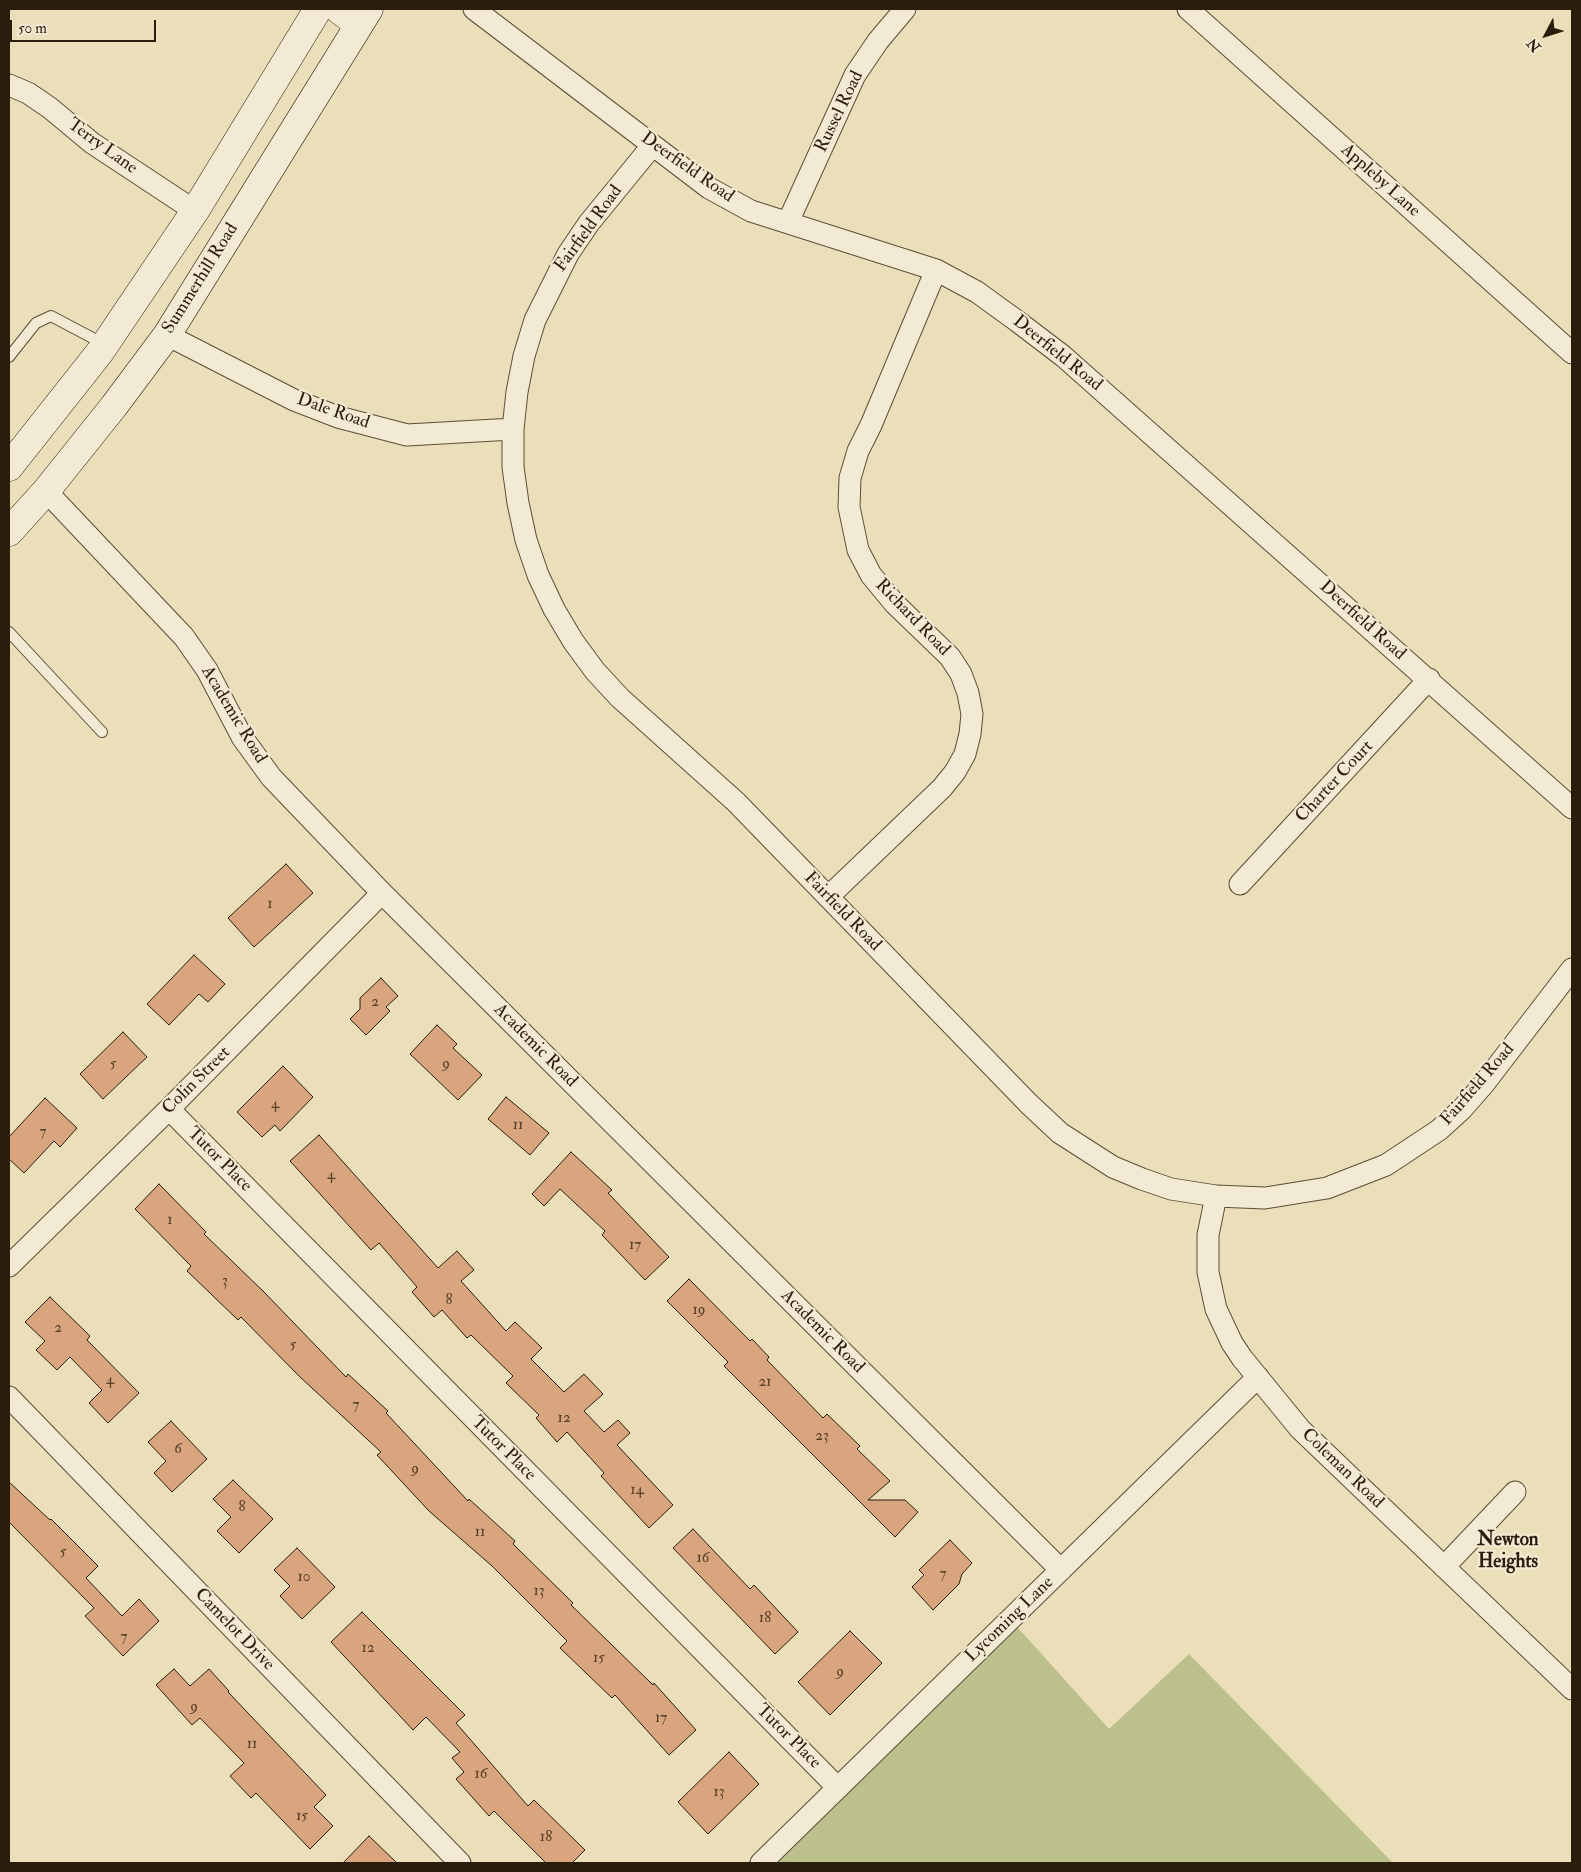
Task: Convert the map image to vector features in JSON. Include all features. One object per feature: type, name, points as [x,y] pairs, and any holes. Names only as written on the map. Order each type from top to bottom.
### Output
[{"type":"street","points":[[9,467],[105,345],[195,211],[318,9]]},
{"type":"street","name":"Deerfield Road","points":[[474,9],[652,146],[710,188],[751,210],[936,270],[977,292],[1064,356],[1572,808]]},
{"type":"street","name":"Russel Road","points":[[788,222],[855,75],[878,41],[905,9]]},
{"type":"street","name":"Appleby Lane","points":[[1188,9],[1572,353]]},
{"type":"street","name":"Summerhill Road","points":[[9,532],[46,491],[114,406],[167,335],[355,14]]},
{"type":"street","name":"Terry Lane","points":[[9,85],[42,103],[92,143],[195,211]]},
{"type":"street","name":"Fairfield Road","points":[[652,146],[589,223],[568,254],[550,286],[535,320],[524,356],[517,392],[513,429],[514,476],[526,540],[538,575],[554,609],[573,641],[595,671],[620,698],[736,802],[1029,1104],[1060,1132],[1085,1151],[1142,1179],[1172,1189],[1216,1196],[1265,1198],[1328,1188],[1386,1165],[1414,1149],[1439,1130],[1478,1091],[1572,969]]},
{"type":"street","name":"Richard Road","points":[[828,897],[942,788],[955,772],[965,754],[970,734],[972,714],[968,693],[961,674],[950,656],[895,604],[871,575],[858,550],[849,507],[850,478],[858,451],[936,270]]},
{"type":"street","name":"Dale Road","points":[[167,335],[294,400],[338,417],[408,435],[513,429]]},
{"type":"street","name":"Academic Road","points":[[46,491],[184,637],[207,670],[242,737],[271,777],[382,893],[1061,1570]]},
{"type":"street","name":"Charter Court","points":[[1240,884],[1429,680]]},
{"type":"street","name":"Colin Street","points":[[9,1266],[169,1109],[382,893]]},
{"type":"street","name":"Tutor Place","points":[[169,1109],[838,1788]]},
{"type":"street","name":"Coleman Road","points":[[1216,1196],[1208,1235],[1208,1272],[1216,1309],[1232,1343],[1300,1430],[1572,1690]]},
{"type":"street","name":"Lycoming Lane","points":[[761,1863],[1258,1378]]},
{"type":"street","name":"Camelot Drive","points":[[9,1396],[460,1863]]},
{"type":"street","points":[[1444,1567],[1515,1492]]},
{"type":"lane","points":[[9,357],[36,323],[51,316],[105,345]]},
{"type":"lane","points":[[9,632],[102,732]]},
{"type":"green space","points":[[1011,1620],[1109,1729],[1189,1654],[1393,1863],[760,1863]]},
{"type":"building","points":[[286,864],[313,893],[254,947],[228,918]]},
{"type":"building","points":[[194,955],[225,984],[208,1002],[199,994],[169,1025],[147,1004]]},
{"type":"building","points":[[381,978],[398,996],[386,1007],[390,1011],[366,1035],[350,1019],[360,1009],[360,998]]},
{"type":"building","points":[[437,1025],[457,1044],[453,1048],[482,1075],[458,1100],[410,1054]]},
{"type":"building","points":[[123,1032],[147,1057],[103,1099],[80,1074]]},
{"type":"building","points":[[283,1066],[313,1097],[280,1131],[275,1125],[262,1137],[237,1112]]},
{"type":"building","points":[[506,1097],[549,1133],[530,1155],[488,1119]]},
{"type":"building","points":[[45,1098],[77,1128],[60,1147],[54,1141],[24,1173],[9,1159],[9,1137]]},
{"type":"building","points":[[319,1135],[438,1268],[457,1251],[474,1270],[461,1281],[506,1331],[515,1322],[542,1348],[531,1359],[564,1392],[584,1374],[603,1394],[584,1411],[604,1432],[618,1420],[630,1433],[617,1445],[673,1505],[649,1528],[601,1476],[604,1473],[567,1432],[557,1442],[536,1418],[539,1415],[506,1383],[513,1376],[471,1335],[467,1338],[442,1310],[434,1317],[412,1292],[417,1287],[379,1243],[371,1250],[290,1161]]},
{"type":"building","points":[[571,1152],[612,1190],[608,1193],[669,1257],[645,1280],[602,1235],[605,1231],[560,1189],[544,1206],[532,1194]]},
{"type":"building","points":[[159,1184],[206,1232],[204,1234],[264,1292],[346,1377],[348,1374],[388,1411],[386,1413],[468,1501],[469,1499],[515,1541],[513,1544],[573,1603],[571,1605],[653,1685],[654,1683],[696,1730],[669,1755],[615,1695],[612,1698],[560,1648],[567,1641],[492,1566],[429,1511],[377,1455],[381,1452],[299,1376],[241,1317],[238,1320],[187,1271],[191,1266],[135,1209]]},
{"type":"building","points":[[689,1279],[750,1341],[752,1339],[769,1357],[767,1360],[823,1418],[827,1414],[860,1446],[857,1449],[890,1481],[868,1500],[905,1500],[918,1512],[895,1537],[724,1366],[728,1362],[667,1301]]},
{"type":"building","points":[[50,1297],[90,1336],[87,1340],[139,1393],[108,1423],[89,1403],[102,1390],[70,1357],[57,1370],[36,1350],[45,1341],[25,1322]]},
{"type":"building","points":[[171,1421],[207,1459],[172,1492],[154,1473],[166,1461],[148,1442]]},
{"type":"building","points":[[233,1480],[273,1519],[239,1553],[217,1531],[231,1517],[213,1499]]},
{"type":"building","points":[[9,1482],[51,1519],[98,1566],[86,1578],[122,1616],[139,1599],[159,1621],[123,1656],[85,1616],[94,1608],[9,1522]]},
{"type":"building","points":[[693,1529],[750,1589],[754,1585],[798,1632],[775,1654],[673,1548]]},
{"type":"building","points":[[950,1540],[972,1563],[962,1574],[959,1584],[933,1610],[912,1587],[924,1575],[919,1570]]},
{"type":"building","points":[[297,1548],[335,1587],[302,1619],[280,1596],[290,1586],[274,1570]]},
{"type":"building","points":[[362,1612],[465,1715],[456,1723],[528,1806],[534,1800],[585,1850],[572,1863],[546,1863],[494,1811],[489,1816],[456,1779],[464,1772],[452,1758],[460,1752],[426,1717],[413,1730],[331,1642]]},
{"type":"building","points":[[850,1631],[882,1663],[830,1715],[798,1682]]},
{"type":"building","points":[[174,1669],[190,1686],[209,1669],[228,1692],[326,1795],[314,1807],[333,1826],[310,1849],[256,1793],[251,1798],[230,1776],[244,1763],[200,1718],[192,1725],[156,1685]]},
{"type":"building","points":[[729,1752],[759,1784],[708,1834],[678,1802]]},
{"type":"building","points":[[369,1836],[397,1863],[343,1863]]},
{"type":"district","name":"Newton Heights","points":[[1508,1552]]}]
